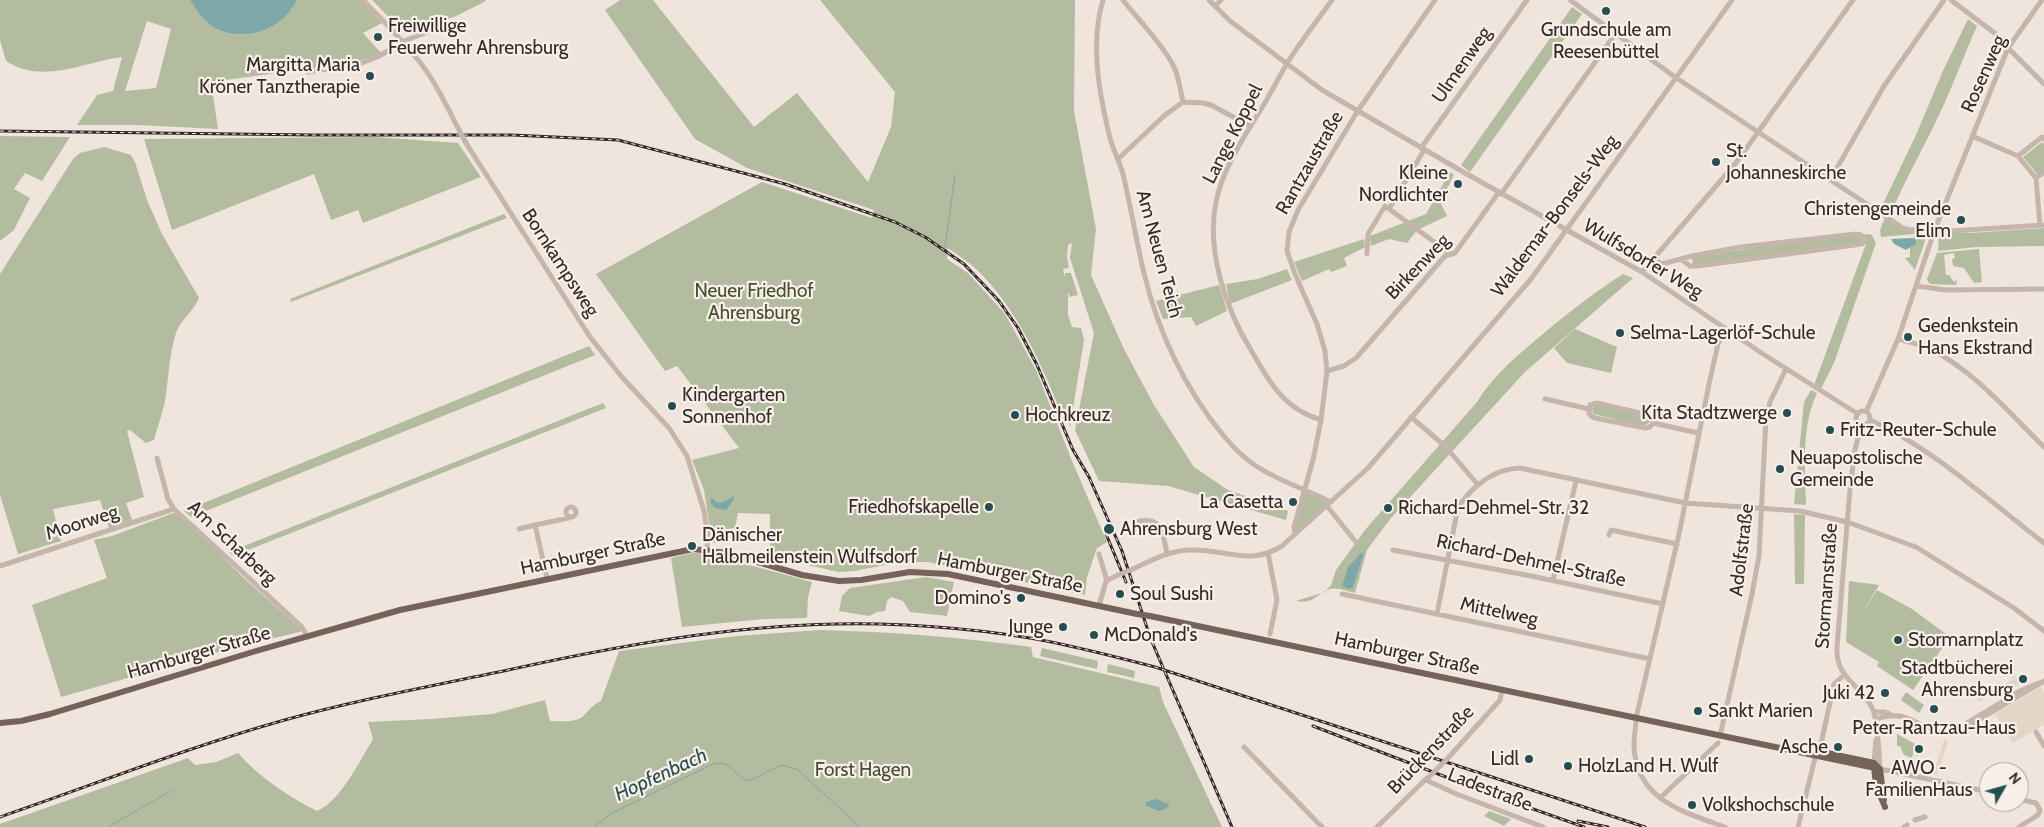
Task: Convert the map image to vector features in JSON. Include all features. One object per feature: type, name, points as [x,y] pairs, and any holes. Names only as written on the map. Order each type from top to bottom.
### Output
[{"type":"main road","name":"Hamburger Straße","points":[[0,723],[21,721],[50,714],[411,608],[686,550],[707,549],[819,578],[846,581],[910,572],[948,574],[1720,736],[1816,754],[1827,753],[1876,767]]},
{"type":"street","name":"Bornkampsweg","points":[[363,0],[404,43],[424,68],[441,94],[466,143],[590,337],[621,376],[669,428],[687,456],[704,511],[708,536],[707,549]]},
{"type":"street","name":"Am Neuen Teich","points":[[1103,0],[1098,23],[1098,68],[1109,136],[1118,159],[1147,283],[1166,339],[1185,379],[1224,436],[1255,466],[1305,489],[1329,504]]},
{"type":"street","points":[[1123,0],[1173,65],[1183,102]]},
{"type":"street","name":"Wulfsdorfer Weg","points":[[1209,0],[1230,21],[1287,65],[1357,112],[1642,272],[1786,369],[1858,414]]},
{"type":"street","points":[[1214,6],[1221,0]]},
{"type":"street","name":"Lange Koppel","points":[[1321,420],[1297,411],[1287,402],[1276,389],[1247,344],[1229,308],[1217,262],[1214,212],[1226,172],[1250,126],[1287,65],[1332,0]]},
{"type":"street","name":"Rantzaustraße","points":[[1296,534],[1294,527],[1313,460],[1321,420],[1327,371],[1322,338],[1291,264],[1288,239],[1298,210],[1357,112],[1435,0]]},
{"type":"street","name":"Ulmenweg","points":[[1367,254],[1367,238],[1384,206],[1389,209],[1423,149],[1526,0]]},
{"type":"street","points":[[1570,0],[1675,77],[1903,228],[1951,231],[2042,225],[2036,178],[2018,156],[2042,137],[2044,139]]},
{"type":"street","name":"Waldemar-Bonsels-Weg","points":[[1107,581],[1167,554],[1193,550],[1250,557],[1268,553],[1282,546],[1361,475],[1531,279],[1732,0]]},
{"type":"street","points":[[1642,272],[1703,203],[1760,132],[1853,0]]},
{"type":"street","points":[[1830,180],[1884,86],[1944,0]]},
{"type":"street","points":[[1951,0],[2005,41],[2008,48],[2044,84]]},
{"type":"street","name":"Rosenweg","points":[[1935,229],[2005,60],[2008,48],[2042,0]]},
{"type":"street","points":[[308,72],[359,64],[444,25]]},
{"type":"street","name":"Birkenweg","points":[[1327,371],[1344,366],[1356,358],[1445,256],[1455,253],[1616,33]]},
{"type":"street","points":[[1118,159],[1165,114],[1183,102],[1211,105],[1250,126]]},
{"type":"street","name":"Rosenweg","points":[[1972,136],[2018,156]]},
{"type":"street","points":[[2036,178],[2044,172]]},
{"type":"street","points":[[1389,209],[1451,254]]},
{"type":"street","points":[[1866,412],[1898,339],[1935,229]]},
{"type":"street","points":[[1653,258],[1662,264],[1684,261],[1692,256],[1741,247],[1856,234],[1861,235],[1865,239],[1862,244],[1692,267],[1684,261]]},
{"type":"street","points":[[1796,241],[1798,252]]},
{"type":"street","points":[[1741,247],[1742,260]]},
{"type":"street","points":[[1916,286],[1946,290],[2044,289]]},
{"type":"street","points":[[1725,827],[1685,813],[1660,798],[1644,780],[1638,765],[1634,746],[1636,718],[1663,604],[1698,433],[1718,344],[1726,329]]},
{"type":"street","points":[[1898,339],[1926,347],[1954,364],[1976,382],[2044,447]]},
{"type":"street","name":"Adolfstraße","points":[[1720,736],[1752,594],[1760,542],[1766,418],[1770,402],[1786,369]]},
{"type":"street","points":[[1545,399],[1589,409]]},
{"type":"street","points":[[1589,409],[1590,405],[1597,403],[1648,415],[1652,418],[1653,423]]},
{"type":"street","points":[[1589,409],[1595,418],[1645,428],[1650,427],[1653,423]]},
{"type":"street","points":[[1858,414],[1866,412]]},
{"type":"street","points":[[1866,412],[1870,420],[1910,443],[1950,470],[2044,543]]},
{"type":"street","name":"Stormarnstraße","points":[[1821,744],[1834,685],[1844,675],[1838,663],[1836,652],[1847,522],[1855,450],[1861,425],[1857,421],[1858,414]]},
{"type":"street","points":[[1411,417],[1446,447],[1478,485]]},
{"type":"street","points":[[1861,425],[1867,424],[1870,420]]},
{"type":"street","points":[[1653,423],[1698,433]]},
{"type":"street","name":"Am Scharberg","points":[[156,458],[168,499],[174,508],[301,626],[308,637]]},
{"type":"street","points":[[1437,614],[1446,559],[1458,507],[1466,495],[1499,471],[1520,468],[1685,502],[1763,510],[1800,511],[1847,522],[1916,547],[2014,608],[2044,631]]},
{"type":"street","points":[[1553,580],[1576,481]]},
{"type":"street","points":[[1329,504],[1355,541]]},
{"type":"street","name":"Moorweg","points":[[0,566],[174,508]]},
{"type":"street","points":[[520,529],[570,518]]},
{"type":"street","points":[[1137,522],[1149,521],[1159,526],[1163,533],[1167,554]]},
{"type":"street","points":[[535,525],[547,578]]},
{"type":"street","points":[[1609,534],[1611,530],[1676,544]]},
{"type":"street","name":"Richard-Dehmel-Straße","points":[[1393,550],[1553,580],[1663,604]]},
{"type":"street","points":[[1268,553],[1276,600],[1270,634]]},
{"type":"street","points":[[1099,554],[1107,581],[1099,606]]},
{"type":"street","name":"Mittelweg","points":[[1342,594],[1650,659]]},
{"type":"street","points":[[1844,675],[1864,696],[1874,712],[1876,719],[1876,767]]},
{"type":"street","points":[[1876,719],[1893,716],[1908,718],[1929,730],[1951,734],[2008,704],[2042,682]]},
{"type":"street","name":"Brückenstraße","points":[[1377,827],[1448,758],[1500,700],[1502,690]]},
{"type":"street","points":[[1874,712],[1885,712],[1893,716]]},
{"type":"street","points":[[2036,732],[2044,746]]},
{"type":"street","points":[[1660,798],[1718,743]]},
{"type":"street","points":[[1244,747],[1322,827]]},
{"type":"street","points":[[1798,827],[1816,754]]},
{"type":"street","name":"Hamburger Straße","points":[[1876,767],[1979,790]]},
{"type":"street","name":"Ladestraße","points":[[1427,779],[1454,794],[1543,827]]},
{"type":"street","points":[[2019,827],[2036,817],[2040,812],[2039,805],[2029,802]]},
{"type":"street","points":[[2036,817],[2044,817]]},
{"type":"street","points":[[1915,820],[1925,818]]},
{"type":"green space","points":[[0,0],[190,0],[201,16],[217,29],[229,33],[252,34],[263,31],[283,19],[297,0],[361,0],[382,23],[363,33],[382,54],[351,63],[211,82],[218,129],[137,125],[77,125],[97,95],[113,91],[122,57],[63,70],[49,72],[34,71],[20,68],[6,61],[0,40]],"holes":[[[147,21],[171,29],[156,88],[125,91]]]},
{"type":"green space","points":[[372,0],[486,1],[454,17],[404,33]]},
{"type":"green space","name":"Neuer Friedhof Ahrensburg","points":[[620,0],[653,0],[754,127],[797,93],[868,182],[891,127],[895,92],[820,0],[1075,0],[1074,111],[1096,229],[1091,275],[1124,349],[1154,405],[1194,467],[1228,490],[1288,511],[1286,520],[1168,486],[1099,481],[1075,430],[1094,333],[1070,258],[1072,243],[1068,245],[1069,268],[1063,269],[1065,278],[1065,273],[1071,273],[1078,295],[1070,297],[1068,292],[1068,315],[1072,327],[1081,328],[1084,340],[1070,427],[1065,414],[1062,415],[1036,356],[1004,301],[976,269],[948,248],[947,259],[968,273],[1005,314],[1036,370],[1107,542],[1097,548],[1087,577],[1085,595],[928,562],[901,562],[854,571],[838,572],[770,556],[770,514],[738,513],[735,528],[728,529],[724,539],[717,536],[715,543],[712,542],[704,490],[692,460],[739,448],[677,366],[665,371],[596,274],[762,182],[872,218],[874,210],[747,168],[695,139],[605,10]]},
{"type":"green space","points":[[1572,7],[1582,14],[1470,172],[1461,165]]},
{"type":"green space","points":[[1968,19],[1977,26],[1944,104],[1890,216],[1880,210]]},
{"type":"green space","points":[[0,136],[70,137],[42,181],[25,173],[14,189],[30,198],[14,230],[0,241]]},
{"type":"green space","points":[[375,137],[458,143],[481,177],[363,223],[358,210],[331,220],[314,174],[172,230],[144,139]]},
{"type":"green space","points":[[2042,142],[2044,144],[2044,170],[2038,175],[2023,157]]},
{"type":"green space","points":[[104,147],[131,155],[147,200],[162,234],[199,298],[176,333],[171,351],[164,406],[154,440],[146,443],[130,430],[127,431],[144,497],[126,503],[132,520],[109,528],[100,500],[53,509],[61,541],[18,554],[0,495],[0,274],[73,159],[80,153]]},
{"type":"green space","points":[[1450,172],[1454,175],[1440,202],[1447,216],[1417,230],[1407,243],[1389,239],[1371,246],[1370,236],[1426,214]]},
{"type":"green space","points":[[504,214],[507,218],[291,302],[290,299]]},
{"type":"green space","points":[[1885,218],[1903,229],[1929,232],[1927,236],[1914,234],[1881,237],[1880,230]]},
{"type":"green space","points":[[2044,228],[2044,246],[1977,247],[1938,251],[1939,232],[1971,233]]},
{"type":"green space","points":[[1872,235],[1876,243],[1834,363],[1821,389],[1814,385],[1866,244],[1693,265],[1692,258],[1770,245]]},
{"type":"green space","points":[[1913,236],[1926,238],[1915,270],[1905,258],[1910,257],[1910,248],[1916,243]]},
{"type":"green space","points":[[1364,239],[1365,247],[1344,258],[1347,266],[1331,272],[1329,269],[1302,281],[1294,262]]},
{"type":"green space","points":[[1979,249],[1982,282],[1974,283],[1964,268],[1953,266],[1952,259],[1955,258],[1954,253],[1944,255],[1946,275],[1949,275],[1954,282],[1957,280],[1956,285],[1931,284],[1928,282],[1927,279],[1937,253]]},
{"type":"green space","points":[[1287,269],[1292,280],[1230,304],[1226,284],[1258,279]]},
{"type":"green space","points":[[1623,274],[1633,278],[1525,372],[1391,518],[1367,550],[1355,593],[1336,588],[1326,591],[1331,585],[1336,570],[1365,530],[1477,402],[1499,373],[1582,302]]},
{"type":"green space","points":[[1219,285],[1227,311],[1196,326],[1191,317],[1163,319],[1156,301]]},
{"type":"green space","points":[[1575,329],[1617,347],[1611,373],[1567,363],[1554,348]]},
{"type":"green space","points":[[589,346],[595,355],[191,517],[184,511]]},
{"type":"green space","points":[[1811,390],[1817,393],[1808,420],[1806,434],[1806,505],[1794,504],[1804,402]]},
{"type":"green space","points":[[603,403],[606,408],[233,556],[229,552]]},
{"type":"green space","points":[[1596,405],[1644,416],[1650,422],[1644,426],[1593,414],[1592,408]]},
{"type":"green space","points":[[1305,491],[1328,503],[1296,533],[1294,530]]},
{"type":"green space","points":[[176,512],[244,578],[303,631],[226,650],[61,697],[32,605],[107,578],[94,540],[112,536]]},
{"type":"green space","points":[[1794,514],[1805,515],[1804,584],[1795,584]]},
{"type":"green space","points":[[692,553],[709,554],[812,582],[808,597],[807,618],[764,619],[682,627],[671,558]]},
{"type":"green space","points":[[926,577],[954,582],[947,616],[910,612],[903,601],[891,597],[887,601],[885,611],[869,616],[839,611],[842,596],[850,588]]},
{"type":"green space","name":"Stormarnplatz","points":[[1849,581],[1879,585],[1858,620],[1877,590],[1912,609],[1950,637],[1913,690],[1877,666],[1879,662],[1846,642]]},
{"type":"green space","points":[[1322,593],[1312,600],[1296,601]]},
{"type":"green space","name":"Forst Hagen","points":[[820,630],[978,640],[1031,647],[1033,657],[1159,687],[1163,702],[1222,827],[0,827],[0,824],[188,758],[195,765],[216,762],[238,753],[275,786],[317,811],[326,806],[342,789],[373,739],[368,722],[492,714],[545,700],[550,721],[575,720],[582,717],[601,701],[619,651],[737,636]]},
{"type":"green space","points":[[1042,648],[1098,661],[1097,669],[1040,656]]},
{"type":"green space","points":[[1108,664],[1135,671],[1134,678],[1107,672]]},
{"type":"green space","points":[[1906,692],[1924,705],[1919,713],[1901,700]]},
{"type":"green space","points":[[1897,734],[1915,744],[1912,758],[1904,755],[1900,746],[1897,746]]},
{"type":"green space","points":[[1489,811],[1511,819],[1504,826],[1484,816]]},
{"type":"shaded area","points":[[2014,674],[2020,684],[2014,687],[2015,690],[2010,693],[2008,690],[2005,692],[2003,688],[1979,702],[1977,699],[1987,692],[1986,690],[1999,682],[2002,686],[2013,679],[2011,676]]},
{"type":"shaded area","points":[[2041,687],[2044,693],[2044,724],[2013,743],[1995,714]]},
{"type":"shaded area","points":[[1944,740],[1947,740],[1947,745],[1937,775],[1933,774]]},
{"type":"water","points":[[190,0],[297,0],[283,19],[273,26],[252,34],[240,34],[228,33],[212,26],[201,16]]},
{"type":"water","points":[[1913,238],[1916,240],[1916,244],[1906,250],[1894,244],[1891,239]]},
{"type":"water","points":[[734,496],[733,501],[726,510],[715,508],[710,502],[711,498],[721,503]]},
{"type":"water","points":[[1361,553],[1364,554],[1353,587],[1349,589],[1342,586],[1348,567]]},
{"type":"water","points":[[1156,799],[1170,805],[1164,810],[1158,811],[1145,805],[1146,802]]},
{"type":"waterway","points":[[945,247],[955,175]]},
{"type":"waterway","name":"Hopfenbach","points":[[594,827],[612,813],[713,764],[720,763],[729,766],[739,776],[749,781],[781,765],[797,769],[860,827]]},
{"type":"waterway","points":[[108,827],[171,791]]},
{"type":"railway","points":[[0,131],[313,135],[512,135],[618,140],[785,184],[895,222],[925,237],[964,264],[999,301],[1018,328],[1037,365],[1073,450],[1089,477],[1122,551],[1151,640]]},
{"type":"railway","points":[[1106,534],[1126,582]]},
{"type":"railway","points":[[0,817],[210,743],[309,713],[366,700],[554,660],[692,636],[785,626],[879,624],[953,628],[1026,637],[1155,667],[1645,827]]},
{"type":"railway","points":[[1149,635],[1232,827]]},
{"type":"railway","points":[[1313,726],[1485,792],[1584,827]]},
{"type":"railway","points":[[1578,821],[1608,827]]},
{"type":"place","name":"Grundschule am Reesenbüttel","points":[[1606,11]]},
{"type":"place","name":"Freiwillige Feuerwehr Ahrensburg","points":[[378,37]]},
{"type":"place","name":"Margitta Maria Kröner Tanztherapie","points":[[370,76]]},
{"type":"place","name":"St. Johanneskirche","points":[[1716,162]]},
{"type":"place","name":"Kleine Nordlichter","points":[[1458,184]]},
{"type":"place","name":"Christengemeinde Elim","points":[[1961,220]]},
{"type":"place","name":"Selma-Lagerlöf-Schule","points":[[1620,333]]},
{"type":"place","name":"Gedenkstein Hans Ekstrand","points":[[1908,337]]},
{"type":"place","name":"Kindergarten Sonnenhof","points":[[672,406]]},
{"type":"place","name":"Kita Stadtzwerge","points":[[1787,413]]},
{"type":"place","name":"Hochkreuz","points":[[1015,415]]},
{"type":"place","name":"Fritz-Reuter-Schule","points":[[1830,430]]},
{"type":"place","name":"Neuapostolische Gemeinde","points":[[1780,469]]},
{"type":"place","name":"La Casetta","points":[[1293,502]]},
{"type":"place","name":"Friedhofskapelle","points":[[989,507]]},
{"type":"place","name":"Richard-Dehmel-Str. 32","points":[[1388,508]]},
{"type":"place","name":"Ahrensburg West","points":[[1109,529]]},
{"type":"place","name":"Dänischer Halbmeilenstein Wulfsdorf","points":[[692,546]]},
{"type":"place","name":"Soul Sushi","points":[[1120,594]]},
{"type":"place","name":"Domino's","points":[[1021,598]]},
{"type":"place","name":"Junge","points":[[1063,627]]},
{"type":"place","name":"McDonald's","points":[[1094,635]]},
{"type":"place","name":"Stormarnplatz","points":[[1898,640]]},
{"type":"place","name":"Stadtbücherei Ahrensburg","points":[[2023,679]]},
{"type":"place","name":"Juki 42","points":[[1885,693]]},
{"type":"place","name":"Peter-Rantzau-Haus","points":[[1934,709]]},
{"type":"place","name":"Sankt Marien","points":[[1698,711]]},
{"type":"place","name":"Asche","points":[[1838,747]]},
{"type":"place","name":"AWO - FamilienHaus","points":[[1919,749]]},
{"type":"place","name":"Lidl","points":[[1529,759]]},
{"type":"place","name":"HolzLand H. Wulf","points":[[1568,766]]},
{"type":"place","name":"Volkshochschule","points":[[1692,805]]}]
